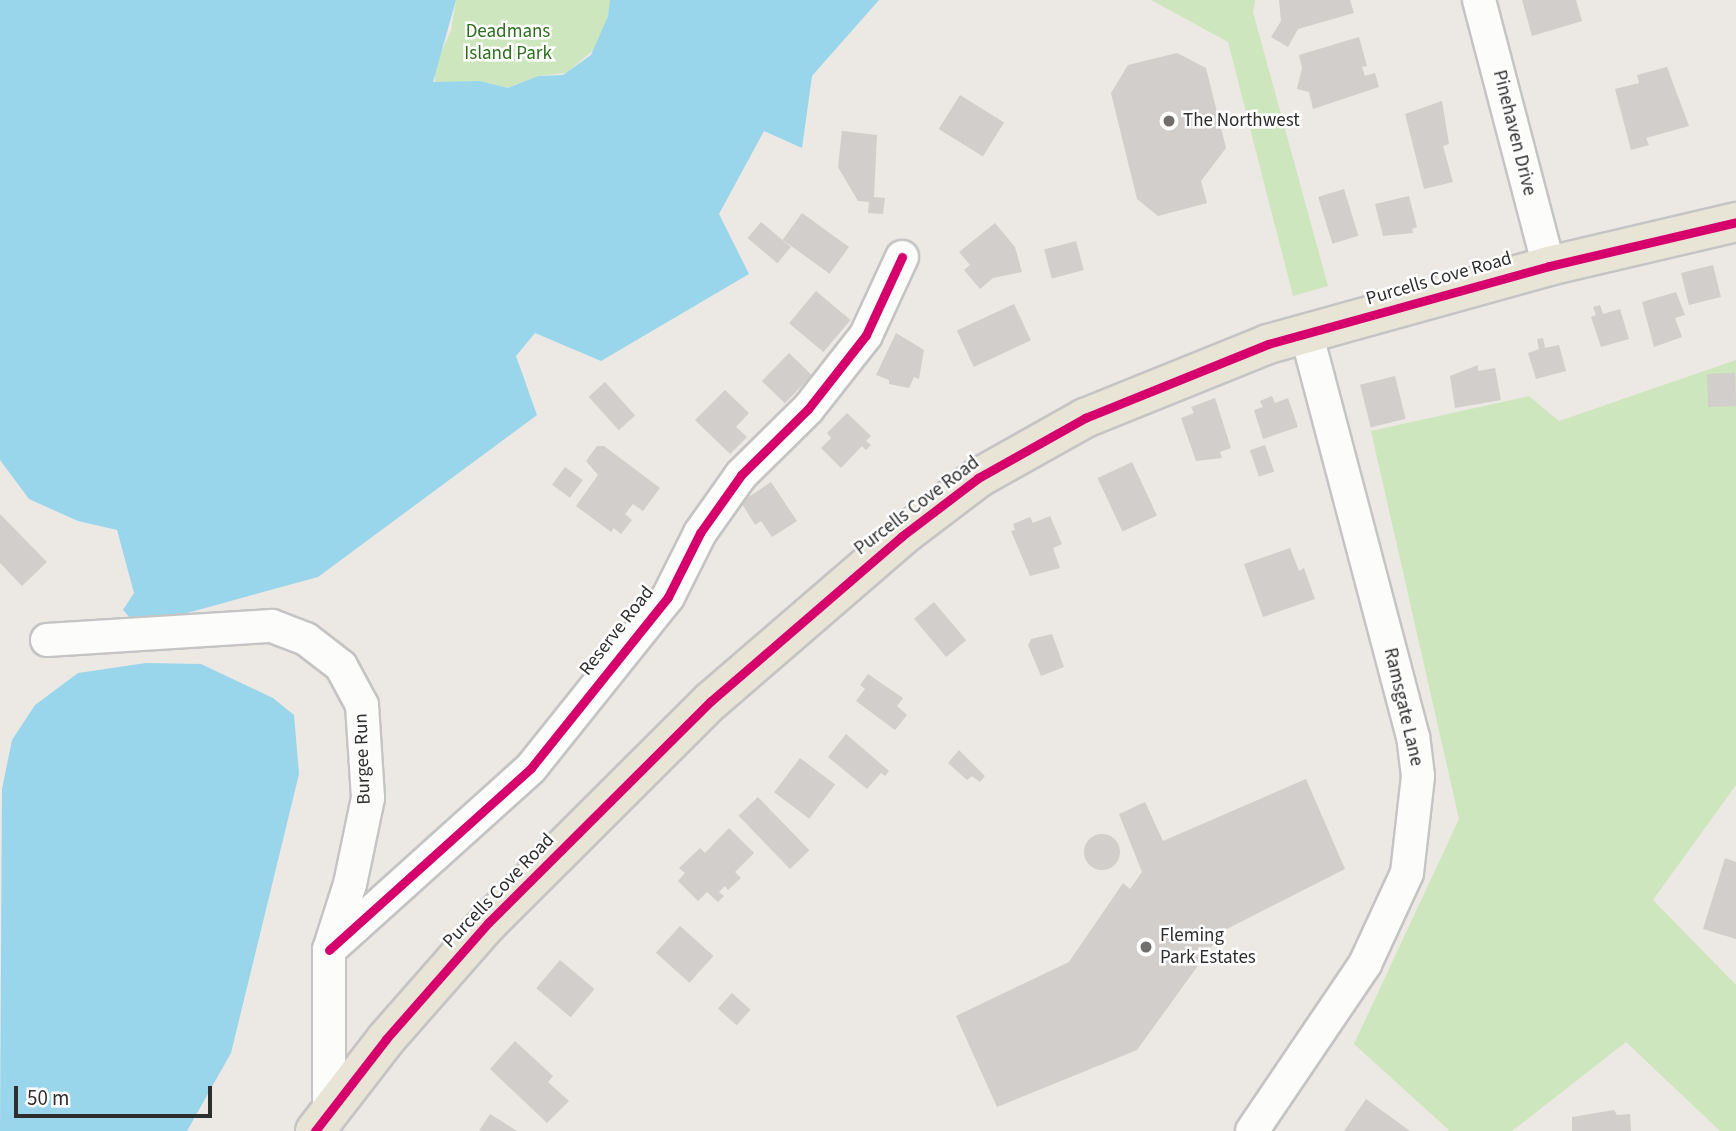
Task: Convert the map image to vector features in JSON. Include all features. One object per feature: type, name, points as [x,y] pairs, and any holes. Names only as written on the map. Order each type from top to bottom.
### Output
[{"type":"main road","name":"Purcells Cove Road","points":[[322,1121],[488,923],[711,701],[902,536],[978,478],[1085,418],[1191,372],[1306,333],[1549,266],[1736,222]]},
{"type":"street","name":"Pinehaven Drive","points":[[1479,0],[1549,266]]},
{"type":"street","name":"Reserve Road","points":[[329,950],[531,768],[668,597],[700,533],[741,475],[807,409],[866,334],[902,257]]},
{"type":"street","name":"Ramsgate Lane","points":[[1252,1131],[1376,941],[1407,873],[1418,776],[1413,737],[1306,333]]},
{"type":"street","name":"Burgee Run","points":[[47,640],[272,626],[296,633],[334,658],[362,705],[368,797],[350,884],[329,950]]},
{"type":"street","points":[[322,1121],[329,950]]},
{"type":"green space","name":"Deadmans Island Park","points":[[456,0],[610,0],[609,12],[596,48],[566,73],[538,76],[508,88],[480,81],[435,84],[434,68],[451,31]]},
{"type":"green space","points":[[1151,0],[1255,0],[1253,12],[1328,286],[1293,296],[1228,42]]},
{"type":"green space","points":[[1736,360],[1736,785],[1653,900],[1736,985],[1736,1131],[1720,1131],[1626,1042],[1512,1131],[1450,1131],[1354,1044],[1459,819],[1371,431],[1529,396],[1559,421]]},
{"type":"water","points":[[0,0],[456,0],[433,82],[480,81],[508,88],[538,76],[563,75],[591,55],[608,16],[610,0],[879,0],[812,76],[802,148],[764,131],[719,214],[749,274],[601,361],[535,333],[516,356],[537,415],[318,577],[169,618],[132,620],[123,610],[134,593],[117,530],[78,521],[29,499],[0,460]]},
{"type":"water","points":[[146,663],[201,664],[273,698],[294,715],[299,774],[231,1053],[187,1131],[0,1131],[2,789],[12,740],[35,705],[78,673]]},
{"type":"building","points":[[1279,0],[1350,0],[1354,13],[1298,29],[1288,47],[1271,37],[1281,21]]},
{"type":"building","points":[[1522,0],[1576,0],[1582,21],[1532,36]]},
{"type":"building","points":[[1359,37],[1367,66],[1362,67],[1365,76],[1375,73],[1379,87],[1313,109],[1309,92],[1297,89],[1302,68],[1299,55]]},
{"type":"building","name":"The Northwest","points":[[1177,53],[1206,68],[1226,148],[1201,181],[1207,203],[1158,216],[1137,199],[1111,93],[1128,65]]},
{"type":"building","points":[[1667,67],[1689,126],[1646,138],[1649,145],[1631,150],[1615,89],[1639,83],[1637,75]]},
{"type":"building","points":[[960,95],[1004,123],[983,156],[939,129]]},
{"type":"building","points":[[1442,101],[1449,144],[1443,146],[1453,182],[1424,189],[1405,114]]},
{"type":"building","points":[[842,131],[877,135],[874,197],[885,198],[883,214],[868,213],[869,202],[858,201],[838,167]]},
{"type":"building","points":[[1344,189],[1358,236],[1333,244],[1318,197]]},
{"type":"building","points":[[1409,196],[1417,227],[1412,229],[1413,233],[1383,236],[1375,204]]},
{"type":"building","points":[[802,213],[849,247],[830,274],[783,240]]},
{"type":"building","points":[[761,222],[791,247],[777,263],[748,238]]},
{"type":"building","points":[[995,223],[1015,247],[1022,272],[993,278],[980,289],[964,270],[970,265],[959,252]]},
{"type":"building","points":[[1076,241],[1084,270],[1052,279],[1044,250]]},
{"type":"building","points":[[1713,265],[1721,297],[1689,305],[1681,273]]},
{"type":"building","points":[[816,291],[850,320],[823,352],[789,323]]},
{"type":"building","points":[[1676,292],[1685,315],[1675,318],[1682,337],[1654,347],[1642,302]]},
{"type":"building","points":[[1014,304],[1031,340],[974,367],[957,331]]},
{"type":"building","points":[[1600,305],[1603,314],[1620,309],[1629,339],[1601,347],[1591,317],[1596,315],[1593,307]]},
{"type":"building","points":[[896,333],[924,350],[919,379],[914,377],[909,388],[889,384],[889,380],[876,375]]},
{"type":"building","points":[[1543,338],[1545,348],[1559,345],[1566,371],[1536,379],[1528,353],[1539,349],[1537,339]]},
{"type":"building","points":[[789,353],[812,375],[785,403],[762,381]]},
{"type":"building","points":[[1478,365],[1478,371],[1495,368],[1501,400],[1455,408],[1450,376]]},
{"type":"building","points":[[1735,373],[1736,406],[1708,407],[1707,374]]},
{"type":"building","points":[[1395,376],[1406,419],[1371,427],[1360,385]]},
{"type":"building","points":[[605,382],[635,415],[619,430],[589,397]]},
{"type":"building","points":[[725,390],[749,413],[736,427],[747,437],[730,454],[695,420]]},
{"type":"building","points":[[1272,396],[1275,403],[1288,398],[1298,427],[1263,439],[1254,410],[1263,407],[1260,401]]},
{"type":"building","points":[[1215,398],[1231,448],[1220,452],[1222,458],[1196,461],[1181,418],[1194,413],[1191,407]]},
{"type":"building","points":[[847,413],[871,436],[866,441],[871,445],[866,450],[862,446],[841,468],[821,448],[831,438],[827,433]]},
{"type":"building","points":[[1265,445],[1274,471],[1259,477],[1250,450]]},
{"type":"building","points":[[597,446],[604,446],[660,488],[643,511],[633,504],[625,514],[632,520],[621,534],[614,528],[611,532],[576,506],[598,475],[586,461]]},
{"type":"building","points":[[1132,462],[1157,515],[1122,532],[1098,478]]},
{"type":"building","points":[[565,467],[583,480],[570,498],[552,485]]},
{"type":"building","points":[[771,482],[797,521],[772,537],[761,521],[755,525],[741,502]]},
{"type":"building","points":[[0,514],[47,562],[22,586],[0,563]]},
{"type":"building","points":[[1050,516],[1062,544],[1053,548],[1060,568],[1030,576],[1011,531],[1015,530],[1013,524],[1030,517],[1033,523]]},
{"type":"building","points":[[1290,548],[1299,571],[1304,568],[1315,599],[1263,617],[1244,564]]},
{"type":"building","points":[[934,602],[966,640],[946,657],[914,619]]},
{"type":"building","points":[[1052,634],[1064,667],[1041,676],[1028,645],[1031,639]]},
{"type":"building","points":[[868,674],[903,698],[897,706],[907,715],[895,730],[856,701],[865,689],[860,685]]},
{"type":"building","points":[[846,734],[889,771],[885,776],[881,773],[867,789],[828,757]]},
{"type":"building","points":[[959,750],[985,776],[980,782],[972,776],[967,780],[948,763]]},
{"type":"building","points":[[800,758],[835,784],[809,819],[774,792]]},
{"type":"building","name":"Fleming Park Estates","points":[[1306,779],[1345,869],[1223,931],[1137,1050],[997,1107],[956,1016],[1069,962],[1123,883],[1130,889],[1142,872],[1119,814],[1145,802],[1163,841]]},
{"type":"building","points":[[758,797],[809,850],[790,869],[739,816]]},
{"type":"building","points":[[729,828],[754,853],[735,872],[741,878],[728,890],[725,886],[719,892],[724,896],[718,902],[707,892],[698,901],[678,881],[685,873],[679,868],[700,848],[705,853]]},
{"type":"building","points":[[1102,834],[1115,839],[1120,852],[1115,865],[1102,870],[1089,865],[1084,852],[1089,839]]},
{"type":"building","points":[[1725,858],[1736,862],[1736,939],[1703,929]]},
{"type":"building","points":[[680,926],[713,956],[689,983],[656,953]]},
{"type":"building","points":[[560,960],[594,989],[571,1017],[536,988]]},
{"type":"building","points":[[732,993],[751,1010],[737,1025],[718,1009]]},
{"type":"building","points":[[515,1041],[553,1076],[548,1082],[569,1101],[547,1123],[490,1069]]},
{"type":"building","points":[[1366,1099],[1410,1131],[1344,1131]]},
{"type":"building","points":[[1614,1110],[1617,1115],[1630,1114],[1631,1131],[1572,1131],[1572,1117]]},
{"type":"building","points":[[490,1114],[517,1131],[479,1131]]},
{"type":"cycle path","points":[[315,1131],[386,1039],[488,923],[711,701],[902,536],[978,478],[1085,418],[1268,344],[1549,266],[1736,222]]},
{"type":"cycle path","points":[[329,950],[531,768],[668,597],[700,533],[741,475],[808,409],[866,335],[902,257]]},
{"type":"place","name":"The Northwest","points":[[1169,121]]},
{"type":"place","name":"Fleming Park Estates","points":[[1146,947]]}]
